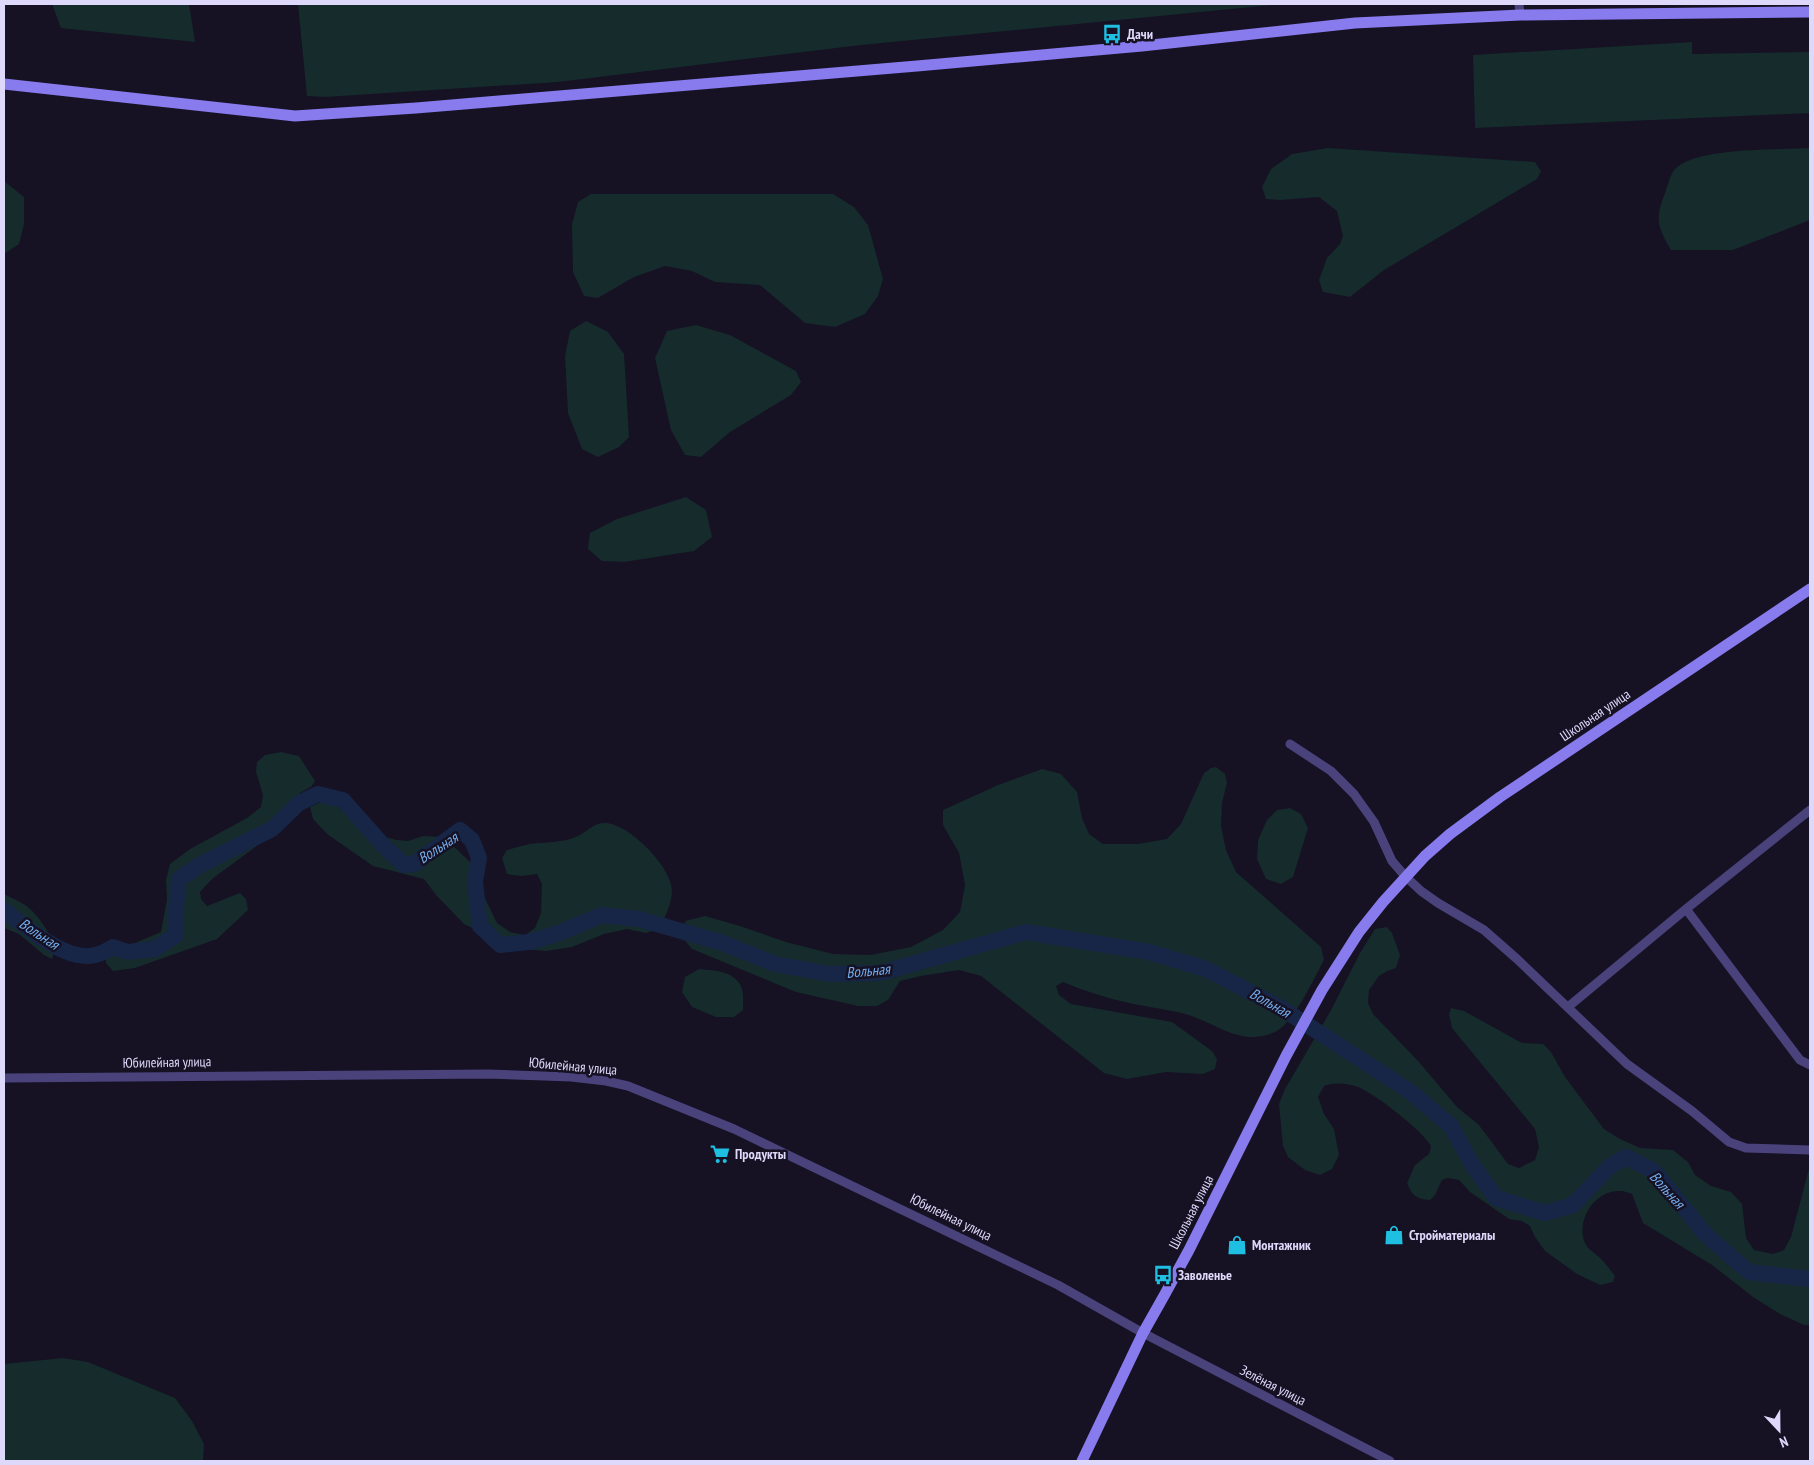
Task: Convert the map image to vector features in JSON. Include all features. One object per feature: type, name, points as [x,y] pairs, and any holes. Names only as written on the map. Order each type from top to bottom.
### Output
[{"type":"street","points":[[4,84],[295,116],[416,108],[917,66],[1127,47],[1355,23],[1520,9],[1810,12]]},
{"type":"street","name":"Школьная улица","points":[[1082,1461],[1142,1333],[1185,1257],[1286,1056],[1322,990],[1359,932],[1405,876],[1450,834],[1500,797],[1810,589]]},
{"type":"street","points":[[1290,744],[1331,771],[1354,794],[1374,822],[1392,861],[1405,876],[1438,904],[1484,930],[1627,1064],[1692,1111],[1729,1142],[1746,1148],[1761,1150],[1810,1150]]},
{"type":"street","points":[[1568,1007],[1686,909],[1810,810]]},
{"type":"street","points":[[1686,909],[1800,1060],[1810,1066]]},
{"type":"street","name":"Юбилейная улица","points":[[4,1078],[488,1074],[571,1077],[606,1081],[651,1094],[734,1129],[1058,1285],[1142,1333]]},
{"type":"street","name":"Зелёная улица","points":[[1142,1333],[1390,1461]]},
{"type":"green space","points":[[52,4],[189,4],[195,42],[61,28]]},
{"type":"green space","points":[[298,4],[1283,4],[861,45],[558,82],[325,97],[307,96]]},
{"type":"green space","points":[[1692,42],[1692,54],[1810,52],[1810,113],[1475,128],[1473,55]]},
{"type":"green space","points":[[1328,148],[1535,162],[1541,171],[1537,179],[1384,270],[1350,297],[1323,292],[1319,280],[1327,258],[1340,244],[1343,236],[1337,211],[1319,197],[1280,200],[1266,199],[1262,187],[1271,169],[1292,154]]},
{"type":"green space","points":[[1810,148],[1810,220],[1733,250],[1671,250],[1660,228],[1659,216],[1669,180],[1676,168],[1687,161],[1720,153]]},
{"type":"green space","points":[[4,181],[24,197],[24,224],[19,244],[4,254]]},
{"type":"green space","points":[[591,194],[833,194],[854,207],[868,225],[883,279],[878,296],[865,314],[835,327],[805,323],[760,285],[715,282],[692,271],[665,266],[634,277],[598,298],[584,296],[573,272],[572,224],[578,202]]},
{"type":"green space","points":[[586,321],[608,332],[624,354],[629,437],[619,447],[598,457],[582,449],[568,413],[565,356],[570,331]]},
{"type":"green space","points":[[696,325],[730,335],[796,371],[801,382],[791,395],[730,432],[701,457],[685,455],[671,430],[655,358],[667,331]]},
{"type":"green space","points":[[686,497],[706,510],[712,537],[694,551],[624,562],[602,561],[588,549],[590,533],[617,519]]},
{"type":"green space","points":[[281,752],[299,756],[315,781],[311,787],[300,793],[292,817],[285,825],[212,879],[200,892],[201,899],[207,906],[240,893],[246,899],[248,910],[217,939],[135,968],[113,971],[106,963],[106,955],[161,932],[167,899],[166,880],[170,864],[190,849],[247,818],[261,807],[263,795],[256,772],[257,762],[265,755]]},
{"type":"green space","points":[[1216,767],[1225,774],[1227,783],[1222,803],[1221,826],[1226,850],[1236,872],[1321,947],[1324,960],[1296,1011],[1275,1032],[1251,1037],[1228,1032],[1185,1014],[1112,999],[1063,982],[1056,986],[1059,995],[1071,1004],[1172,1022],[1212,1051],[1217,1059],[1215,1069],[1203,1074],[1166,1072],[1127,1079],[1104,1073],[981,976],[959,970],[900,981],[888,1000],[877,1006],[858,1006],[796,992],[692,949],[682,937],[685,921],[705,916],[786,942],[833,954],[870,955],[911,947],[943,930],[960,912],[965,885],[959,853],[943,825],[943,810],[998,785],[1042,769],[1061,774],[1077,792],[1082,818],[1089,834],[1103,844],[1138,844],[1167,839],[1181,824],[1204,773]]},
{"type":"green space","points":[[328,799],[372,834],[408,841],[423,836],[444,837],[470,862],[497,923],[510,932],[525,935],[535,928],[541,913],[542,884],[537,874],[521,876],[507,874],[502,858],[507,850],[529,844],[572,838],[601,823],[614,825],[636,838],[664,869],[670,880],[672,890],[666,915],[659,929],[646,933],[627,929],[604,934],[572,947],[546,951],[513,948],[464,924],[436,895],[424,879],[373,866],[327,834],[313,819],[310,807]]},
{"type":"green space","points":[[1290,808],[1301,814],[1308,828],[1293,877],[1281,884],[1266,879],[1257,859],[1258,840],[1267,820],[1277,810]]},
{"type":"green space","points":[[4,894],[29,908],[43,924],[51,938],[54,953],[52,959],[44,955],[19,934],[4,928]]},
{"type":"green space","points":[[1387,927],[1392,933],[1400,955],[1396,968],[1379,976],[1369,990],[1368,1003],[1373,1014],[1419,1062],[1457,1107],[1479,1125],[1508,1164],[1519,1168],[1535,1160],[1539,1147],[1535,1129],[1452,1028],[1449,1014],[1451,1008],[1464,1011],[1522,1043],[1543,1044],[1551,1052],[1565,1077],[1604,1129],[1640,1148],[1673,1150],[1688,1162],[1695,1175],[1711,1186],[1731,1192],[1742,1204],[1746,1238],[1754,1250],[1773,1254],[1784,1250],[1791,1237],[1810,1165],[1810,1325],[1804,1325],[1780,1314],[1753,1297],[1712,1265],[1643,1223],[1632,1194],[1626,1192],[1611,1192],[1602,1196],[1595,1201],[1585,1218],[1583,1236],[1586,1245],[1606,1264],[1615,1276],[1613,1282],[1600,1285],[1577,1274],[1545,1251],[1530,1226],[1522,1221],[1509,1219],[1470,1192],[1459,1180],[1448,1178],[1442,1180],[1435,1195],[1430,1200],[1418,1198],[1413,1194],[1407,1183],[1415,1165],[1429,1154],[1431,1146],[1398,1113],[1358,1087],[1341,1084],[1324,1086],[1318,1097],[1324,1114],[1334,1129],[1339,1155],[1332,1169],[1320,1175],[1305,1170],[1288,1157],[1283,1146],[1279,1104],[1285,1089],[1375,929]]},
{"type":"green space","points":[[699,969],[723,972],[738,981],[743,992],[743,1010],[734,1017],[716,1017],[692,1007],[682,992],[685,977]]},
{"type":"green space","points":[[63,1358],[88,1362],[175,1398],[192,1421],[204,1444],[203,1461],[4,1461],[4,1364]]},
{"type":"waterway","name":"Вольная","points":[[4,910],[47,941],[72,954],[95,955],[113,947],[128,952],[155,949],[176,935],[179,879],[200,865],[272,829],[299,803],[318,794],[343,800],[383,845],[404,865],[414,864],[460,830],[472,840],[479,858],[475,882],[480,926],[500,945],[529,942],[559,933],[602,915],[639,919],[723,943],[775,964],[830,974],[880,973],[1026,932],[1149,952],[1206,969],[1281,1008],[1408,1090],[1451,1126],[1473,1166],[1496,1198],[1545,1213],[1573,1205],[1610,1166],[1626,1157],[1654,1171],[1706,1235],[1749,1272],[1810,1279]]},
{"type":"place","name":"Дачи","points":[[1112,34]]},
{"type":"place","name":"Продукты","points":[[720,1154]]},
{"type":"place","name":"Стройматериалы","points":[[1394,1235]]},
{"type":"place","name":"Монтажник","points":[[1237,1245]]},
{"type":"place","name":"Заволенье","points":[[1163,1275]]}]
